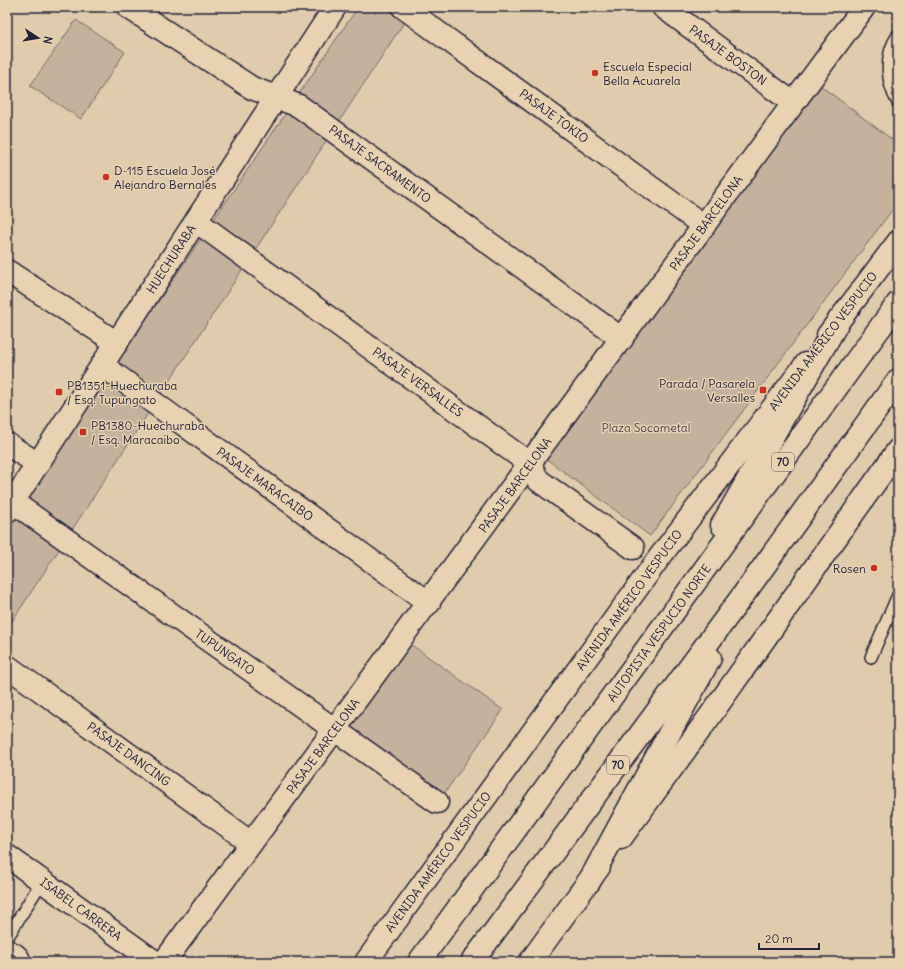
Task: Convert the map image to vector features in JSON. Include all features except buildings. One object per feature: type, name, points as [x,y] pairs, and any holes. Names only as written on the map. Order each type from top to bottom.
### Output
[{"type":"main road","name":"PASAJE SACRAMENTO","points":[[128,7],[252,88],[299,106],[622,339]]},
{"type":"main road","name":"HUECHURABA","points":[[10,507],[335,7]]},
{"type":"main road","name":"PASAJE TOKIO","points":[[403,7],[704,226]]},
{"type":"main road","name":"PASAJE BOSTON","points":[[663,7],[793,102]]},
{"type":"main road","name":"PASAJE BARCELONA","points":[[164,962],[864,7]]},
{"type":"main road","name":"PASAJE VERSALLES","points":[[196,221],[530,464],[538,480],[633,548]]},
{"type":"main road","name":"AVENIDA AMÉRICO VESPUCIO","points":[[366,962],[659,558],[898,242]]},
{"type":"main road","points":[[7,271],[117,343]]},
{"type":"main road","name":"AUTOPISTA VESPUCIO NORTE","points":[[419,962],[898,303]]},
{"type":"main road","points":[[668,620],[839,320]]},
{"type":"main road","name":"PASAJE MARACAIBO","points":[[102,365],[429,602]]},
{"type":"main road","name":"70","points":[[472,962],[749,587],[898,380]]},
{"type":"main road","points":[[7,444],[38,464]]},
{"type":"main road","points":[[530,962],[710,716],[898,451]]},
{"type":"main road","name":"TUPUNGATO","points":[[10,507],[437,802]]},
{"type":"main road","points":[[589,882],[749,587]]},
{"type":"main road","name":"PASAJE DANCING","points":[[7,666],[251,843]]},
{"type":"main road","name":"ISABEL CARRERA","points":[[7,856],[155,962]]},
{"type":"lane","points":[[898,35],[891,49],[888,72],[891,89],[898,103]]},
{"type":"lane","points":[[871,657],[898,595]]},
{"type":"lane","points":[[7,938],[42,881]]},
{"type":"lane","points":[[7,945],[18,949],[25,958],[25,962]]},
{"type":"green space","points":[[358,7],[414,7],[7,629],[7,527],[52,458]]},
{"type":"green space","points":[[76,20],[125,52],[81,119],[30,86]]},
{"type":"green space","name":"Plaza Socometal","points":[[817,83],[898,144],[898,202],[650,536],[541,455]]},
{"type":"green space","points":[[406,641],[503,710],[441,798],[344,729]]},
{"type":"place","name":"Escuela Especial Bella Acuarela","points":[[595,73]]},
{"type":"place","name":"D-115 Escuela José Alejandro Bernales","points":[[106,177]]},
{"type":"place","name":"Parada / Pasarela Versalles","points":[[763,390]]},
{"type":"place","name":"PB1351-Huechuraba / Esq. Tupungato","points":[[59,392]]},
{"type":"place","name":"PB1380-Huechuraba / Esq. Maracaibo","points":[[83,432]]},
{"type":"place","name":"Rosen","points":[[874,568]]}]
